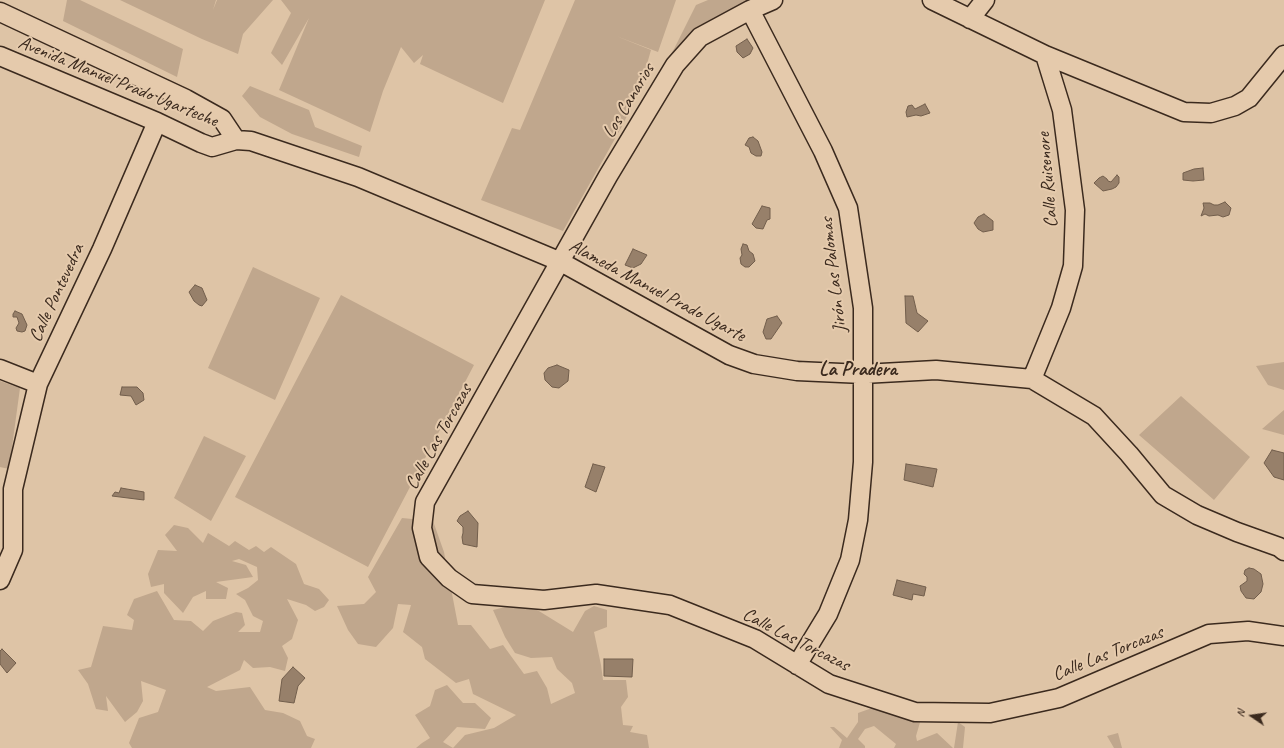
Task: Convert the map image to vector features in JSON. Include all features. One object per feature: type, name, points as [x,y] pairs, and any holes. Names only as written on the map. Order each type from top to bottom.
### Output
[{"type":"street","name":"Los Canarios","points":[[561,262],[608,176],[675,65],[700,37],[750,10],[773,0]]},
{"type":"street","points":[[932,0],[1045,55],[1184,112],[1211,114],[1235,106],[1249,98],[1284,55]]},
{"type":"street","points":[[970,19],[985,0]]},
{"type":"street","name":"Jirón Las Palomas","points":[[750,10],[823,151],[848,208],[863,308],[863,462],[858,520],[850,560],[828,614],[798,665]]},
{"type":"street","name":"Avenida Manuel Prado Ugarteche","points":[[0,12],[186,99],[222,119],[236,140],[212,146],[202,143],[157,122],[0,56]]},
{"type":"street","name":"Calle Ruisenore","points":[[1032,379],[1061,308],[1074,259],[1075,210],[1062,110],[1045,55]]},
{"type":"street","name":"Calle Pontevedra","points":[[0,580],[13,550],[7,488],[38,384],[102,249],[157,122]]},
{"type":"street","name":"Alameda Manuel Prado Ugarte","points":[[236,140],[251,141],[358,177],[561,262],[729,355],[754,364],[797,371],[863,374],[936,370],[1032,379],[1094,416],[1163,494],[1197,515],[1237,532],[1279,547],[1284,551]]},
{"type":"street","name":"Calle Las Torcazas","points":[[561,262],[425,502],[422,528],[429,556],[449,578],[472,594],[544,600],[596,594],[670,605],[754,639],[829,684],[916,712],[990,713],[1059,698],[1209,634],[1248,631],[1284,636]]},
{"type":"street","points":[[0,369],[38,384]]},
{"type":"shaded area","points":[[67,0],[80,0],[183,49],[177,77],[63,21]]},
{"type":"shaded area","points":[[120,0],[216,0],[213,10],[217,0],[273,0],[243,34],[238,54],[202,39]]},
{"type":"shaded area","points":[[281,0],[545,0],[503,103],[420,64],[423,55],[414,63],[401,47],[383,91],[370,132],[279,90],[309,18],[282,65],[271,53],[291,13]]},
{"type":"shaded area","points":[[575,0],[676,0],[658,52],[616,36],[651,50],[639,92],[621,128],[563,231],[481,200],[512,128],[520,130]]},
{"type":"shaded area","points":[[708,0],[762,0],[697,32],[567,235],[651,85],[674,49],[696,5]]},
{"type":"shaded area","points":[[747,39],[753,48],[750,54],[743,58],[737,52],[736,46]]},
{"type":"shaded area","points":[[250,86],[309,110],[315,127],[362,146],[359,157],[292,134],[260,117],[242,96]]},
{"type":"shaded area","points":[[925,104],[930,113],[921,116],[916,115],[907,117],[906,112],[908,106],[912,105],[915,109]]},
{"type":"shaded area","points":[[753,137],[758,141],[762,152],[761,156],[756,156],[751,153],[749,147],[745,145],[749,138]]},
{"type":"shaded area","points":[[1203,168],[1204,180],[1183,180],[1183,173],[1194,169]]},
{"type":"shaded area","points":[[1117,175],[1119,177],[1119,183],[1112,189],[1103,191],[1094,183],[1103,176],[1111,182]]},
{"type":"shaded area","points":[[1225,202],[1231,208],[1229,215],[1223,217],[1218,215],[1209,216],[1205,214],[1201,216],[1204,208],[1203,203],[1218,205]]},
{"type":"shaded area","points":[[762,206],[770,208],[770,219],[767,220],[763,229],[756,228],[752,224]]},
{"type":"shaded area","points":[[984,214],[993,221],[993,230],[983,232],[978,229],[974,223],[978,217]]},
{"type":"shaded area","points":[[743,244],[747,245],[749,251],[753,254],[755,261],[749,267],[745,267],[741,264],[740,258],[742,255],[741,249]]},
{"type":"shaded area","points":[[633,249],[647,255],[641,264],[633,268],[625,265]]},
{"type":"shaded area","points":[[253,267],[320,298],[275,400],[208,368]]},
{"type":"shaded area","points":[[195,285],[202,288],[207,300],[202,306],[194,301],[189,292]]},
{"type":"shaded area","points":[[341,295],[474,365],[368,567],[235,497]]},
{"type":"shaded area","points":[[905,296],[913,296],[917,313],[928,321],[918,332],[906,323]]},
{"type":"shaded area","points":[[15,311],[22,314],[27,325],[25,331],[17,331],[16,328],[19,323],[17,317],[13,317]]},
{"type":"shaded area","points":[[777,316],[782,323],[771,339],[766,339],[763,332],[767,319]]},
{"type":"shaded area","points":[[1284,362],[1284,390],[1268,385],[1256,366]]},
{"type":"shaded area","points":[[557,365],[569,370],[568,381],[559,388],[552,387],[545,380],[544,373],[548,368]]},
{"type":"shaded area","points":[[0,381],[20,388],[9,469],[0,467]]},
{"type":"shaded area","points":[[122,387],[137,387],[143,393],[144,400],[136,405],[131,396],[120,395]]},
{"type":"shaded area","points":[[1181,396],[1250,457],[1214,500],[1139,435]]},
{"type":"shaded area","points":[[1284,410],[1284,435],[1262,429]]},
{"type":"shaded area","points":[[204,436],[246,456],[211,521],[174,498]]},
{"type":"shaded area","points":[[1272,450],[1284,453],[1284,480],[1274,477],[1264,463]]},
{"type":"shaded area","points":[[593,464],[605,467],[596,492],[585,487]]},
{"type":"shaded area","points":[[906,464],[937,469],[933,487],[904,480]]},
{"type":"shaded area","points":[[121,488],[144,492],[144,500],[112,496],[115,492],[119,493]]},
{"type":"shaded area","points":[[468,511],[478,523],[477,547],[463,544],[463,527],[457,521],[460,516]]},
{"type":"shaded area","points":[[402,518],[433,521],[444,552],[458,625],[471,625],[490,649],[503,645],[524,674],[537,671],[547,688],[551,704],[575,693],[572,683],[557,669],[552,657],[531,658],[515,653],[505,637],[493,610],[517,604],[534,608],[573,632],[585,611],[594,606],[607,610],[607,627],[594,632],[603,680],[626,680],[628,697],[621,707],[623,725],[633,726],[630,732],[647,735],[649,748],[453,748],[465,735],[494,728],[516,715],[473,694],[469,679],[456,683],[425,659],[422,647],[403,632],[411,605],[398,604],[393,628],[376,647],[358,644],[348,630],[337,606],[364,604],[376,592],[368,577]]},
{"type":"shaded area","points":[[174,525],[188,528],[203,543],[208,533],[229,546],[235,541],[249,550],[256,546],[264,552],[271,547],[296,564],[304,584],[319,589],[329,600],[324,607],[315,611],[306,605],[287,599],[298,620],[292,639],[282,646],[288,658],[285,671],[270,667],[253,668],[244,660],[240,670],[207,687],[216,691],[250,687],[265,710],[283,713],[300,721],[307,736],[315,739],[311,748],[132,748],[129,743],[139,718],[158,712],[166,690],[141,681],[143,701],[137,712],[125,722],[106,696],[108,711],[96,709],[88,684],[78,670],[91,667],[103,626],[132,630],[134,620],[127,615],[134,599],[157,591],[174,620],[191,621],[203,631],[213,621],[236,612],[242,613],[245,625],[238,632],[260,632],[263,621],[253,616],[245,600],[236,594],[248,588],[258,580],[257,567],[239,559],[232,561],[246,565],[253,577],[216,582],[228,588],[226,599],[206,599],[206,591],[193,597],[183,613],[164,593],[164,584],[151,587],[148,574],[158,550],[177,551],[165,535]]},
{"type":"shaded area","points":[[1249,568],[1254,569],[1261,574],[1263,584],[1261,592],[1254,599],[1246,598],[1241,591],[1240,586],[1247,581],[1247,577],[1244,574],[1245,570]]},
{"type":"shaded area","points":[[897,580],[926,587],[924,596],[913,594],[912,600],[893,595]]},
{"type":"shaded area","points":[[2,649],[16,663],[7,673],[0,664],[0,651]]},
{"type":"shaded area","points":[[604,659],[633,659],[632,677],[604,676]]},
{"type":"shaded area","points":[[293,667],[305,678],[298,686],[294,703],[279,701],[282,679]]},
{"type":"shaded area","points":[[447,685],[463,703],[475,703],[491,718],[485,729],[457,727],[443,742],[453,748],[416,748],[430,738],[415,715],[430,706],[435,690]]},
{"type":"shaded area","points":[[872,708],[921,719],[916,736],[917,741],[937,733],[953,748],[894,748],[896,744],[874,726],[865,729],[858,739],[865,746],[865,748],[839,748],[842,740],[830,727],[834,727],[847,738],[858,722],[858,713]]},
{"type":"shaded area","points":[[958,722],[965,727],[963,748],[954,748]]},
{"type":"shaded area","points":[[1118,733],[1122,748],[1114,748],[1107,736]]},
{"type":"district","name":"La Pradera","points":[[858,370]]}]
